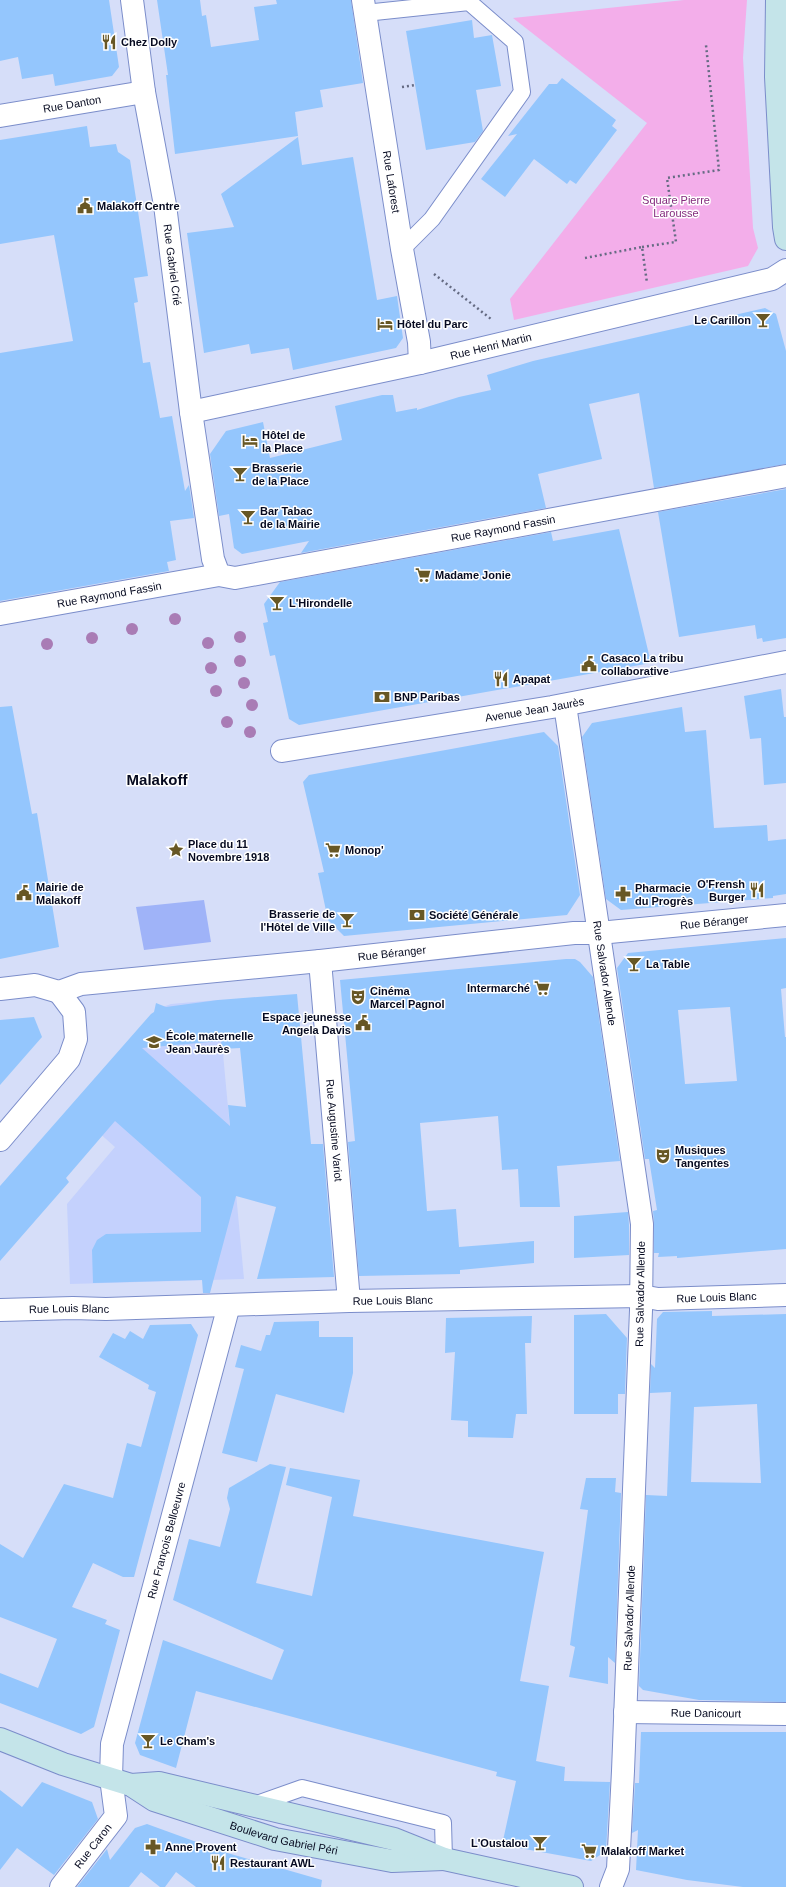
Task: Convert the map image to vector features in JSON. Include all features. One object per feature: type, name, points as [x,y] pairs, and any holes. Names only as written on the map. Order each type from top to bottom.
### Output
[{"type":"main road","points":[[777,0],[781,75],[784,227],[786,239]]},
{"type":"main road","name":"Boulevard Gabriel Péri","points":[[0,1739],[63,1764],[131,1785],[154,1800],[275,1839],[392,1861],[444,1860]]},
{"type":"main road","name":"Boulevard Gabriel Péri","points":[[131,1785],[159,1783],[394,1839],[444,1860],[572,1887]]},
{"type":"street","name":"Rue Gabriel Crié","points":[[132,0],[144,92],[164,205],[191,412]]},
{"type":"street","name":"Rue Laforest","points":[[364,6],[402,249],[420,342],[420,363]]},
{"type":"street","name":"Rue Danton","points":[[0,116],[144,92]]},
{"type":"street","name":"Rue Henri Martin","points":[[191,412],[420,363],[772,279],[786,270]]},
{"type":"street","points":[[191,412],[213,559],[219,575]]},
{"type":"street","name":"Rue Raymond Fassin","points":[[0,614],[219,575],[235,578],[786,476]]},
{"type":"street","name":"Avenue Jean Jaurès","points":[[282,751],[565,705],[786,662]]},
{"type":"street","name":"Rue Salvador Allende","points":[[565,705],[642,1224],[641,1296],[618,1869],[611,1887]]},
{"type":"street","name":"Rue Béranger","points":[[59,992],[80,984],[320,961],[574,933],[599,933],[786,915]]},
{"type":"street","name":"Rue Augustine Variot","points":[[320,961],[349,1301]]},
{"type":"street","points":[[0,989],[35,985],[59,992],[74,1012],[76,1039],[69,1059],[0,1140]]},
{"type":"street","name":"Rue Louis Blanc","points":[[0,1310],[349,1301],[641,1296],[658,1298],[786,1295]]},
{"type":"street","name":"Rue François Belloeuvre","points":[[111,1778],[112,1744],[229,1305]]},
{"type":"street","name":"Rue Danicourt","points":[[625,1712],[786,1714]]},
{"type":"street","name":"Rue Caron","points":[[61,1887],[116,1816],[111,1778]]},
{"type":"lane","points":[[364,6],[469,2],[515,42],[522,92],[432,219],[402,249]]},
{"type":"lane","points":[[254,1805],[302,1788],[443,1823],[444,1860]]},
{"type":"path","points":[[585,258],[676,242],[667,178],[719,170],[706,45]]},
{"type":"path","points":[[642,247],[648,289]]},
{"type":"path","points":[[430,271],[497,324]]},
{"type":"shaded area","points":[[204,900],[211,942],[144,950],[136,907]]},
{"type":"shaded area","points":[[218,1000],[244,1279],[70,1284],[67,1204],[115,1147],[70,1107],[157,1009],[171,1004]]},
{"type":"green space","name":"Square Pierre Larousse","points":[[684,0],[747,0],[743,58],[753,228],[758,248],[748,266],[514,320],[510,299],[647,123],[513,18]]},
{"type":"building","points":[[0,0],[109,0],[119,67],[112,76],[55,86],[53,74],[22,79],[18,57],[0,61]]},
{"type":"building","points":[[157,0],[200,0],[202,16],[206,15],[211,47],[259,40],[254,7],[277,4],[276,0],[351,0],[363,83],[320,90],[323,107],[295,112],[298,136],[175,154],[166,75],[168,75]]},
{"type":"building","points":[[472,20],[474,38],[492,35],[501,86],[476,90],[483,131],[475,142],[426,150],[406,31]]},
{"type":"building","points":[[562,78],[616,120],[612,126],[617,130],[576,184],[570,180],[567,184],[534,159],[505,197],[481,179],[517,134],[508,136],[549,84],[557,84]]},
{"type":"building","points":[[87,126],[90,147],[116,144],[118,152],[130,160],[148,276],[134,278],[138,302],[134,303],[143,363],[150,362],[160,418],[172,416],[185,491],[189,485],[194,518],[170,521],[176,560],[167,562],[169,571],[0,601],[0,353],[73,341],[54,235],[0,244],[0,140]]},
{"type":"building","points":[[298,137],[302,165],[353,157],[377,300],[397,296],[403,338],[396,348],[293,370],[289,348],[251,354],[249,344],[204,353],[187,233],[234,227],[221,194]]},
{"type":"building","points":[[765,308],[776,314],[786,351],[786,464],[654,488],[639,393],[589,404],[602,459],[538,474],[546,508],[301,553],[309,541],[242,554],[234,548],[229,514],[219,516],[210,454],[226,431],[263,422],[270,458],[342,440],[335,406],[382,395],[393,395],[396,412],[417,408],[417,410],[459,397],[491,390],[487,375],[533,361]]},
{"type":"building","points":[[786,489],[786,638],[763,642],[762,638],[757,639],[755,625],[679,637],[658,512]]},
{"type":"building","points":[[619,529],[651,663],[299,725],[289,719],[275,655],[270,656],[263,623],[268,622],[264,604],[280,582],[551,532],[553,541]]},
{"type":"building","points":[[781,689],[784,717],[786,717],[786,783],[764,785],[761,738],[750,739],[744,696]]},
{"type":"building","name":"Mairie de Malakoff","points":[[12,706],[32,814],[37,813],[59,947],[0,959],[0,707]]},
{"type":"building","points":[[682,707],[685,732],[706,730],[714,828],[767,825],[768,841],[786,839],[786,894],[773,896],[773,898],[621,910],[606,899],[582,737],[592,723]]},
{"type":"building","points":[[544,732],[558,746],[580,895],[567,915],[344,936],[328,920],[318,873],[324,872],[303,782],[309,775]]},
{"type":"building","points":[[786,938],[786,988],[781,989],[786,1037],[786,1249],[677,1258],[677,1256],[658,1257],[659,1253],[654,1253],[653,1211],[657,1210],[649,1159],[645,1159],[617,968],[628,953]],"holes":[[[730,1007],[737,1081],[685,1084],[678,1010]]]},
{"type":"building","points":[[575,959],[580,962],[593,977],[620,1161],[557,1166],[560,1207],[520,1207],[518,1169],[502,1170],[498,1116],[420,1123],[427,1211],[456,1209],[459,1247],[534,1241],[534,1263],[460,1270],[460,1274],[359,1276],[348,1142],[355,1141],[340,980]]},
{"type":"building","points":[[297,994],[311,1144],[323,1144],[334,1277],[257,1279],[276,1207],[236,1196],[210,1293],[203,1293],[202,1280],[93,1283],[92,1250],[97,1240],[106,1234],[201,1232],[201,1197],[115,1121],[66,1178],[69,1182],[0,1261],[0,1186],[154,1012],[156,1003],[166,1007],[218,1000]],"holes":[[[221,1041],[222,1049],[240,1048],[246,1107],[228,1105],[230,1126],[142,1048]]]},
{"type":"building","points":[[34,1017],[42,1037],[0,1085],[0,1020]]},
{"type":"building","points":[[628,1212],[629,1255],[574,1258],[574,1216]]},
{"type":"building","points":[[712,1311],[712,1316],[786,1314],[786,1702],[699,1700],[643,1690],[639,1686],[646,1495],[667,1496],[671,1392],[650,1393],[651,1364],[655,1368],[657,1319],[663,1312]],"holes":[[[757,1404],[761,1483],[691,1482],[694,1407]]]},
{"type":"building","points":[[606,1314],[627,1338],[625,1394],[618,1394],[618,1414],[574,1414],[574,1315]]},
{"type":"building","points":[[532,1316],[531,1343],[525,1343],[527,1414],[516,1414],[513,1438],[468,1437],[468,1421],[451,1420],[455,1352],[445,1353],[446,1318]]},
{"type":"building","points":[[319,1321],[319,1337],[353,1337],[353,1373],[344,1413],[276,1394],[257,1462],[222,1453],[244,1369],[235,1367],[241,1345],[261,1351],[266,1335],[270,1335],[274,1322]]},
{"type":"building","points":[[191,1324],[198,1335],[134,1577],[123,1577],[93,1563],[72,1607],[107,1620],[105,1624],[120,1630],[94,1727],[81,1734],[0,1703],[0,1673],[38,1688],[57,1639],[0,1617],[0,1544],[23,1558],[64,1484],[113,1498],[127,1443],[141,1447],[156,1392],[148,1389],[149,1385],[99,1357],[113,1333],[125,1339],[130,1331],[143,1339],[150,1325]]},
{"type":"building","points":[[270,1464],[286,1467],[256,1583],[312,1596],[332,1497],[286,1485],[290,1468],[360,1480],[353,1516],[544,1552],[520,1681],[549,1686],[536,1761],[565,1767],[564,1781],[610,1782],[606,1851],[591,1861],[502,1845],[516,1781],[496,1776],[497,1772],[196,1691],[176,1768],[140,1755],[135,1743],[163,1640],[272,1680],[284,1650],[173,1600],[189,1539],[220,1547],[230,1509],[227,1498],[229,1488]]},
{"type":"building","points":[[586,1478],[616,1478],[615,1492],[621,1493],[615,1663],[608,1657],[608,1684],[569,1677],[575,1647],[570,1645],[588,1510],[580,1509]]},
{"type":"building","points":[[641,1732],[786,1732],[786,1887],[743,1887],[687,1880],[636,1870],[638,1830],[632,1833],[635,1783],[639,1783]]},
{"type":"building","points":[[42,1782],[92,1802],[98,1819],[54,1875],[17,1848],[0,1870],[0,1790],[22,1807]]},
{"type":"building","points":[[147,1824],[224,1852],[322,1880],[321,1887],[196,1887],[176,1872],[165,1887],[160,1887],[141,1872],[129,1887],[77,1887],[107,1849],[110,1860],[135,1828]]},
{"type":"place","name":"Chez Dolly","points":[[109,42]]},
{"type":"place","name":"Malakoff Centre","points":[[85,206]]},
{"type":"place","name":"Le Carillon","points":[[763,320]]},
{"type":"place","name":"Hôtel du Parc","points":[[385,324]]},
{"type":"place","name":"Hôtel de la Place","points":[[250,441]]},
{"type":"place","name":"Brasserie de la Place","points":[[240,474]]},
{"type":"place","name":"Bar Tabac de la Mairie","points":[[248,517]]},
{"type":"place","name":"Madame Jonie","points":[[423,575]]},
{"type":"place","name":"L'Hirondelle","points":[[277,603]]},
{"type":"place","name":"Casaco La tribu collaborative","points":[[589,664]]},
{"type":"place","name":"Apapat","points":[[501,679]]},
{"type":"place","name":"BNP Paribas","points":[[382,697]]},
{"type":"place","name":"Place du 11 Novembre 1918","points":[[176,850]]},
{"type":"place","name":"Monop'","points":[[333,850]]},
{"type":"place","name":"O'Frensh Burger","points":[[757,890]]},
{"type":"place","name":"Mairie de Malakoff","points":[[24,893]]},
{"type":"place","name":"Pharmacie du Progrès","points":[[623,894]]},
{"type":"place","name":"Société Générale","points":[[417,915]]},
{"type":"place","name":"Brasserie de l'Hôtel de Ville","points":[[347,920]]},
{"type":"place","name":"La Table","points":[[634,964]]},
{"type":"place","name":"Intermarché","points":[[542,988]]},
{"type":"place","name":"Cinéma Marcel Pagnol","points":[[358,997]]},
{"type":"place","name":"Espace jeunesse Angela Davis","points":[[363,1023]]},
{"type":"place","name":"École maternelle Jean Jaurès","points":[[154,1042]]},
{"type":"place","name":"Musiques Tangentes","points":[[663,1156]]},
{"type":"place","name":"Le Cham's","points":[[148,1741]]},
{"type":"place","name":"L'Oustalou","points":[[540,1843]]},
{"type":"place","name":"Anne Provent","points":[[153,1847]]},
{"type":"place","name":"Malakoff Market","points":[[589,1851]]},
{"type":"place","name":"Restaurant AWL","points":[[218,1863]]},
{"type":"district","name":"Malakoff","points":[[157,780]]}]
